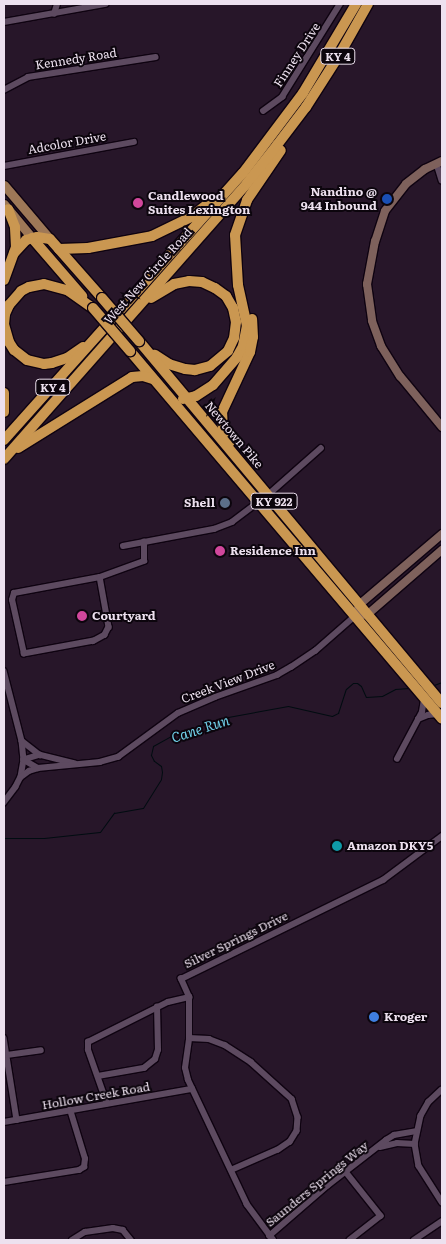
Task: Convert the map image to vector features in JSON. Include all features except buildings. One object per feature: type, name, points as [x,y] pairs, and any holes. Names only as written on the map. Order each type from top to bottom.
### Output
[{"type":"highway","name":"West New Circle Road","points":[[4,440],[243,173],[303,93],[356,4]]},
{"type":"highway","name":"West New Circle Road","points":[[6,456],[247,183],[306,107],[368,4]]},
{"type":"highway","points":[[168,397],[188,399],[204,392],[213,385],[237,357],[243,346],[247,326],[238,284],[235,235],[242,211],[301,121],[306,107]]},
{"type":"highway","points":[[59,250],[123,242],[163,232],[191,217],[243,173]]},
{"type":"highway","points":[[4,280],[14,253],[16,235],[6,206]]},
{"type":"highway","points":[[14,253],[22,243],[32,238],[50,239]]},
{"type":"highway","name":"Newtown Pike","points":[[32,238],[440,716]]},
{"type":"highway","name":"Newtown Pike","points":[[50,239],[269,494],[442,703]]},
{"type":"highway","points":[[239,278],[244,284],[252,316],[252,345],[223,406],[221,417],[226,437],[252,474]]},
{"type":"highway","points":[[126,320],[160,291],[174,284],[188,281],[209,284],[221,292],[230,302],[235,315],[236,330],[228,351],[216,362],[203,369],[177,368],[160,359],[139,341]]},
{"type":"highway","points":[[93,308],[61,287],[44,284],[29,287],[14,297],[9,305],[5,314],[6,334],[14,350],[20,356],[44,364],[67,358],[101,333]]},
{"type":"highway","points":[[6,456],[132,377],[143,376],[153,379]]},
{"type":"highway","points":[[4,393],[4,412]]},
{"type":"main road","name":"Newtown Pike","points":[[4,185],[50,239]]},
{"type":"main road","name":"Newtown Pike","points":[[6,206],[32,238]]},
{"type":"street","points":[[54,14],[57,4]]},
{"type":"street","points":[[4,22],[105,4]]},
{"type":"street","name":"Finney Drive","points":[[264,111],[282,97],[340,4]]},
{"type":"street","name":"Kennedy Road","points":[[4,90],[28,77],[155,57]]},
{"type":"street","name":"Adcolor Drive","points":[[4,166],[134,142]]},
{"type":"street","points":[[442,180],[439,162],[406,184],[385,211],[375,241],[367,284],[372,321],[381,346],[400,376],[442,427]]},
{"type":"street","points":[[123,546],[224,526],[258,503],[321,448]]},
{"type":"street","points":[[355,616],[360,604],[442,534]]},
{"type":"street","points":[[100,577],[109,627],[105,635],[94,641],[24,654],[12,600],[13,595],[20,591],[100,577],[144,561],[144,542]]},
{"type":"street","points":[[355,616],[368,614],[442,550]]},
{"type":"street","name":"Creek View Drive","points":[[21,777],[28,771],[38,768],[100,762],[118,757],[178,713],[214,697],[277,675],[316,651],[355,616]]},
{"type":"street","points":[[4,671],[22,741],[24,760],[21,777],[4,803]]},
{"type":"street","points":[[397,759],[418,719],[424,702],[422,695]]},
{"type":"street","points":[[418,719],[428,715],[440,716]]},
{"type":"street","name":"Creek View Drive","points":[[22,741],[40,755],[74,764]]},
{"type":"street","points":[[24,760],[40,755]]},
{"type":"street","points":[[24,760],[38,768]]},
{"type":"street","name":"Silver Springs Drive","points":[[271,1238],[247,1205],[192,1089],[185,1068],[189,1038],[189,997],[181,979],[382,880],[442,836]]},
{"type":"street","points":[[107,1104],[88,1050],[88,1042],[168,1002],[189,997]]},
{"type":"street","points":[[98,1076],[144,1068],[155,1059],[158,1050],[157,1007]]},
{"type":"street","points":[[4,1038],[16,1120]]},
{"type":"street","points":[[189,1038],[209,1039],[225,1045],[251,1062],[292,1099],[298,1117],[297,1131],[290,1142],[278,1150],[232,1170]]},
{"type":"street","points":[[7,1055],[41,1050]]},
{"type":"street","name":"Hollow Creek Road","points":[[4,1122],[192,1089]]},
{"type":"street","points":[[442,1090],[429,1102],[421,1116],[416,1131],[415,1144],[419,1166],[442,1202]]},
{"type":"street","points":[[4,1182],[79,1170],[84,1167],[85,1159],[70,1110]]},
{"type":"street","name":"Saunders Springs Way","points":[[271,1238],[346,1172],[394,1135],[416,1131]]},
{"type":"street","name":"Saunders Springs Way","points":[[378,1148],[397,1143],[415,1144]]},
{"type":"street","points":[[346,1172],[381,1216],[350,1240]]},
{"type":"street","points":[[414,1240],[442,1221]]},
{"type":"street","points":[[72,1240],[85,1232],[113,1228],[123,1230],[131,1240]]},
{"type":"waterway","name":"Cane Run","points":[[434,685],[442,682]]},
{"type":"waterway","name":"Cane Run","points":[[4,838],[44,838],[100,832],[114,813],[143,808],[161,779],[161,766],[154,761],[151,755],[153,746],[175,734],[228,717],[288,706],[332,716],[338,713],[346,689],[353,683],[361,686],[366,697],[382,696],[395,689],[409,688]]},
{"type":"place","name":"Nandino @ 944 Inbound","points":[[387,199]]},
{"type":"place","name":"Candlewood Suites Lexington","points":[[138,203]]},
{"type":"place","name":"Shell","points":[[225,503]]},
{"type":"place","name":"Residence Inn","points":[[220,551]]},
{"type":"place","name":"Courtyard","points":[[82,616]]},
{"type":"place","name":"Amazon DKY5","points":[[337,846]]},
{"type":"place","name":"Kroger","points":[[374,1017]]}]
